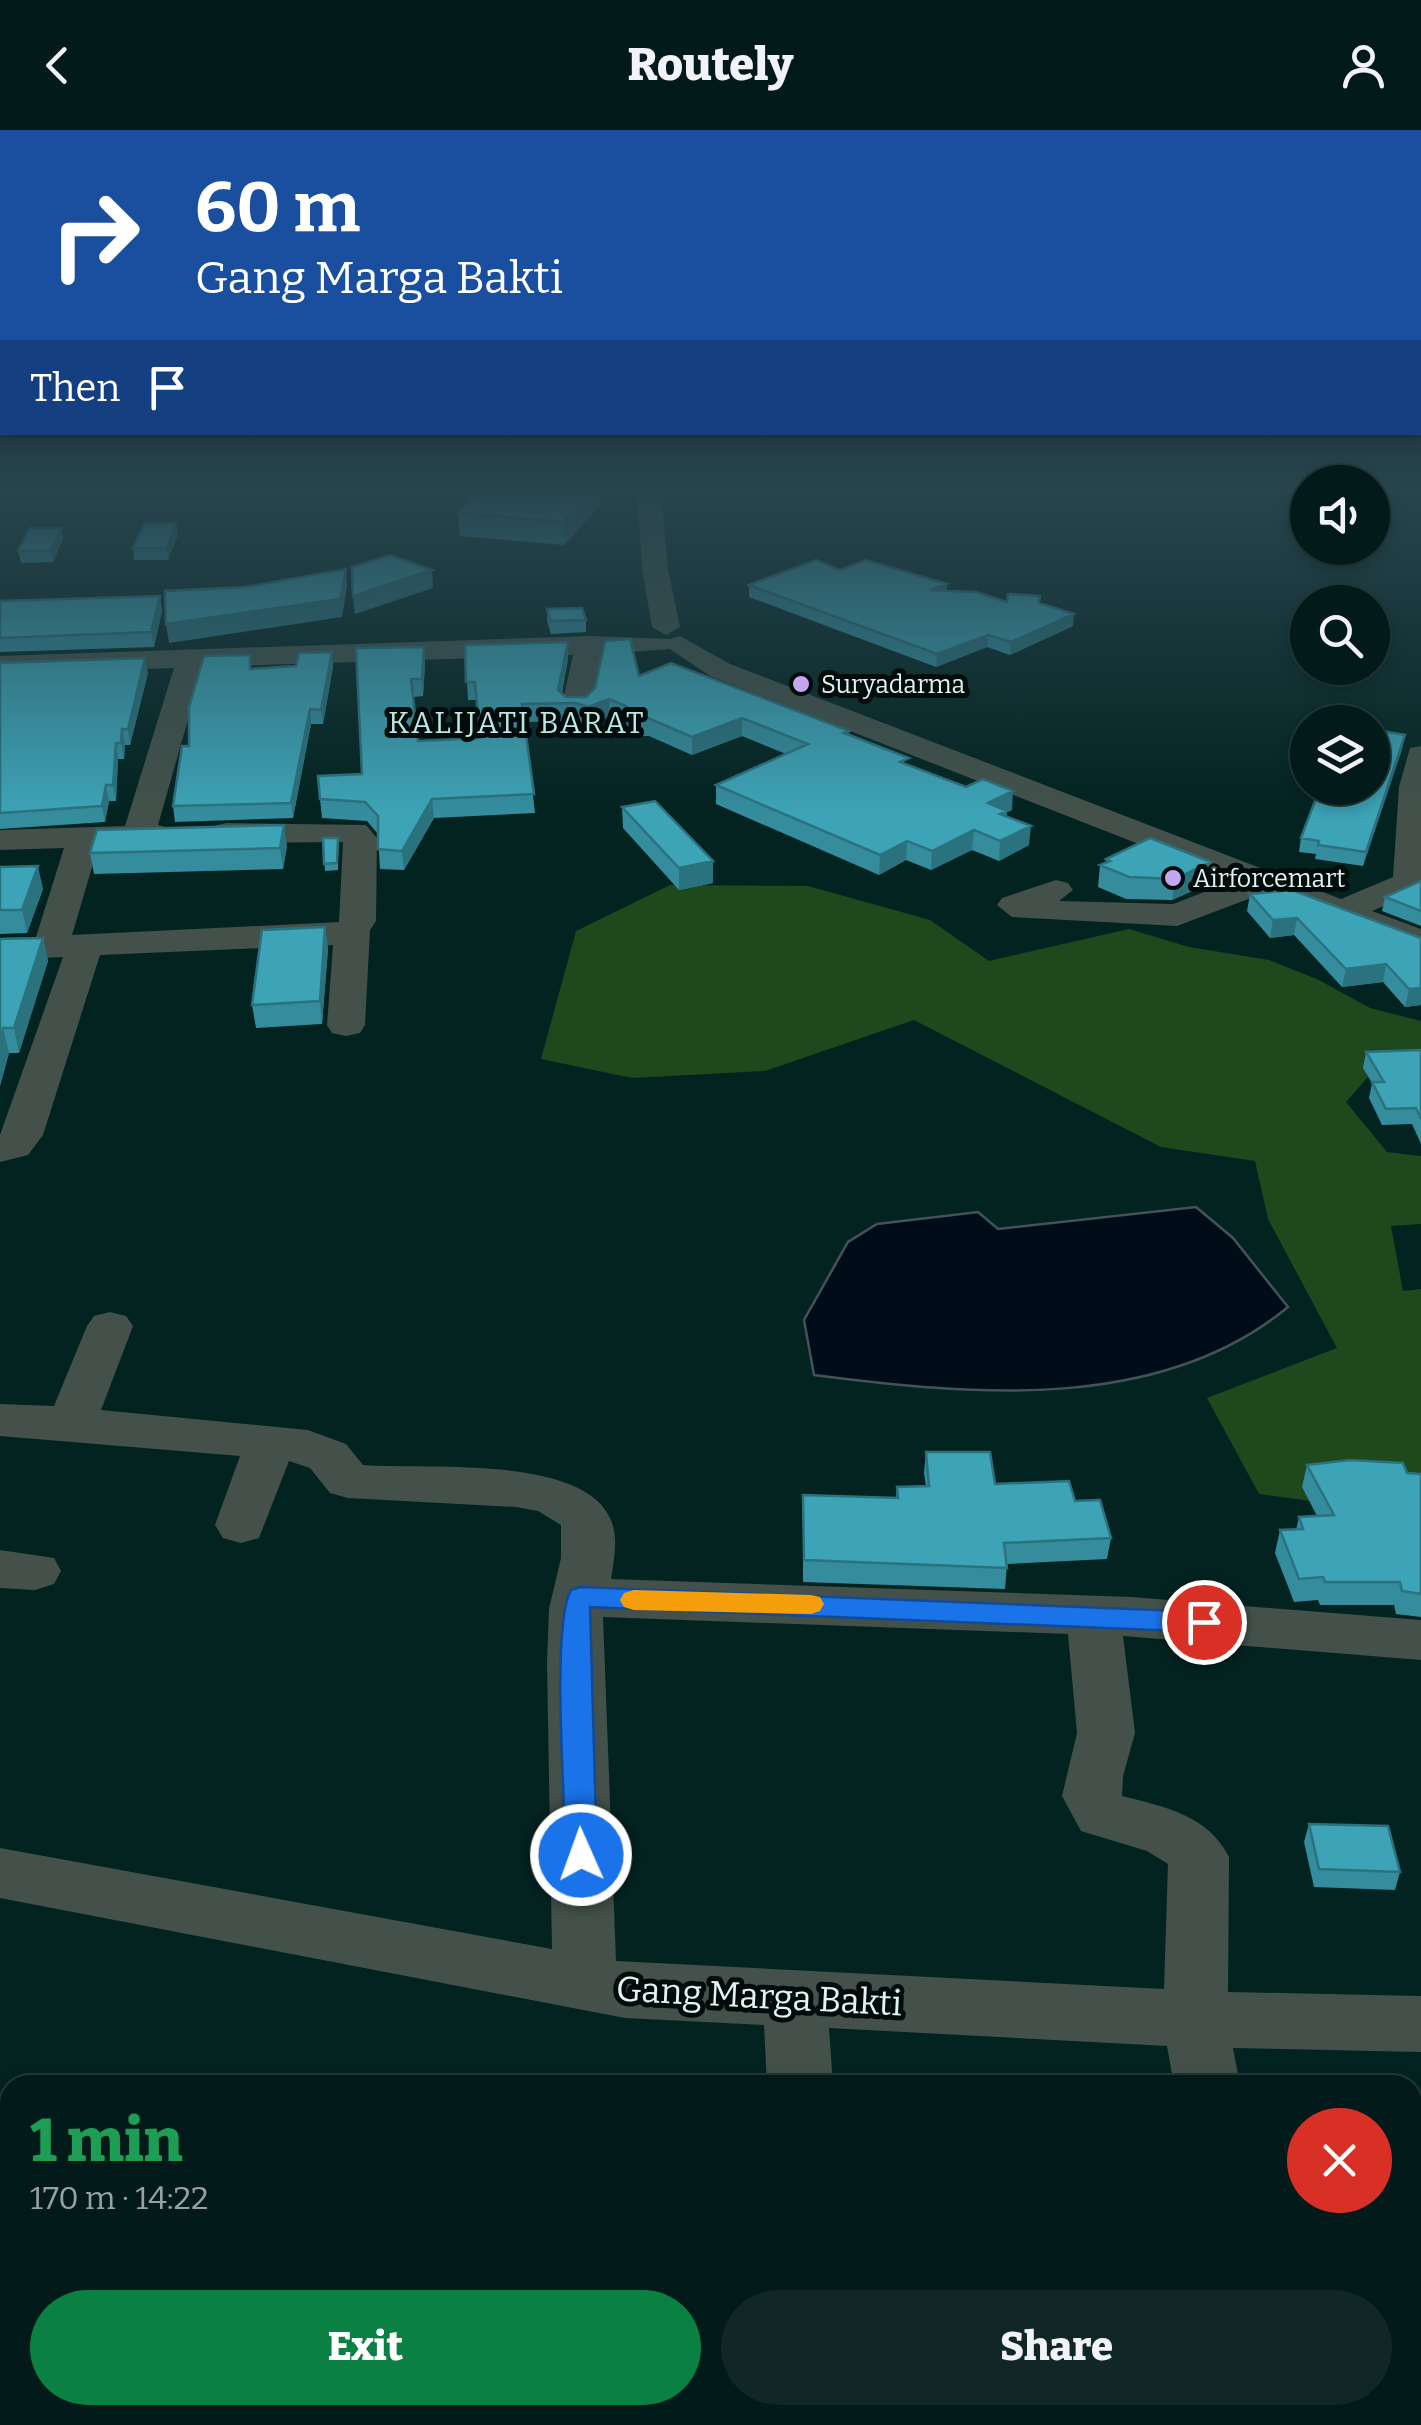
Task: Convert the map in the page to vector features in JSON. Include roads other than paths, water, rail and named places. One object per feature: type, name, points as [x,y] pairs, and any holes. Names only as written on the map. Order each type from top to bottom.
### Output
[{"type":"street","points":[[658,597],[663,637]]},
{"type":"street","points":[[3,672],[663,637],[720,670],[1421,942]]},
{"type":"street","points":[[576,706],[597,643]]},
{"type":"street","points":[[138,836],[191,660]]},
{"type":"street","points":[[1341,911],[1409,883],[1416,866],[1412,807],[1421,755]]},
{"type":"street","points":[[0,840],[354,832],[360,838],[358,921],[352,930],[346,1025]]},
{"type":"street","points":[[0,1150],[12,1146],[22,1135],[68,947],[84,837]]},
{"type":"street","points":[[1056,890],[1014,904],[1024,910],[1177,915],[1263,881]]},
{"type":"street","points":[[0,950],[341,934],[352,930]]},
{"type":"street","points":[[72,1422],[110,1326]]},
{"type":"street","points":[[0,1420],[72,1422],[270,1444],[241,1525]]},
{"type":"street","name":"Gang Marga Bakti","points":[[270,1444],[320,1450],[348,1482],[486,1487],[546,1494],[576,1504],[586,1518],[588,1530],[576,1609],[575,1664],[585,1982],[608,1988],[1195,2019],[1421,2024]]},
{"type":"street","points":[[580,1597],[1092,1615],[1421,1640]]},
{"type":"street","points":[[1092,1615],[1106,1733],[1090,1796],[1093,1807],[1102,1814],[1170,1837],[1193,1848],[1199,1857],[1195,2019],[1205,2075]]},
{"type":"street","points":[[0,1873],[585,1982]]},
{"type":"street","points":[[794,1998],[799,2075]]},
{"type":"place","name":"Suryadarma","points":[[801,684]]},
{"type":"place","name":"Airforcemart","points":[[1173,878]]},
{"type":"district","name":"KALIJATI BARAT","points":[[517,723]]}]
